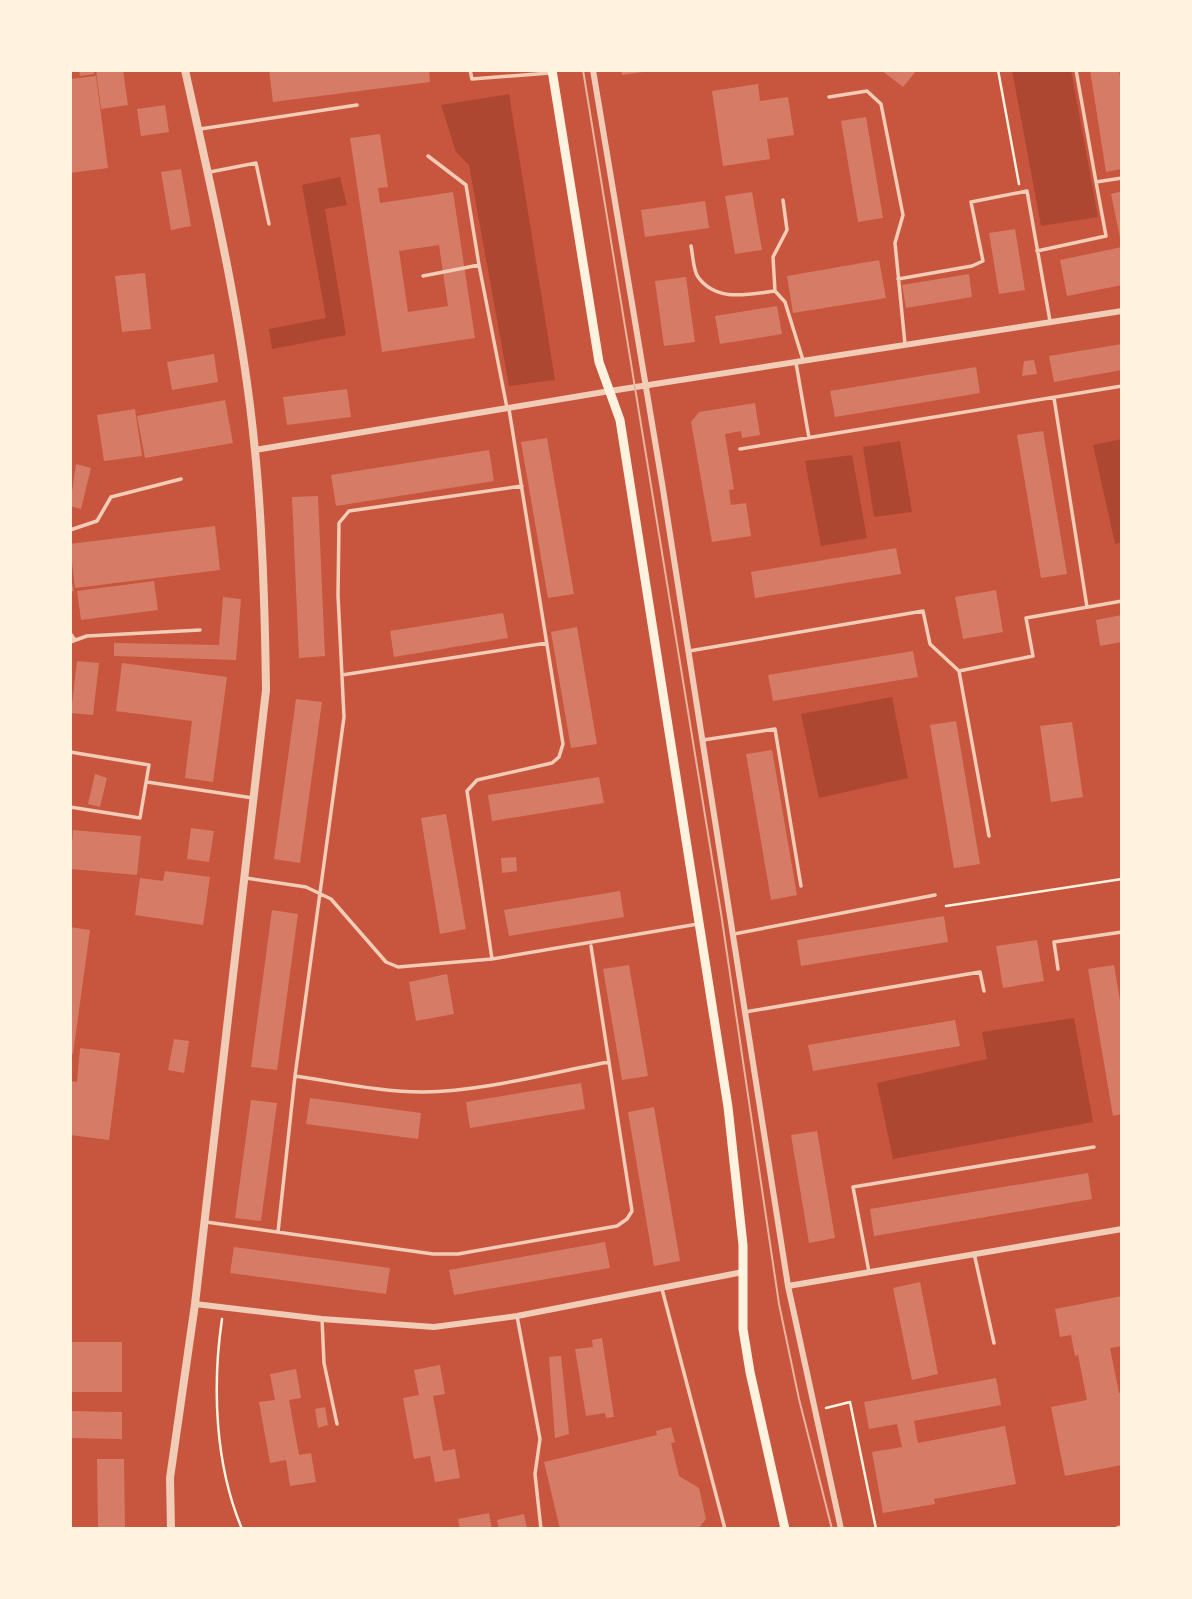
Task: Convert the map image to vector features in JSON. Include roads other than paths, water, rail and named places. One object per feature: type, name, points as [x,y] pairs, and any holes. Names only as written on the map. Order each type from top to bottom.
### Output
[{"type":"main road","points":[[552,71],[599,362],[620,420],[727,1107],[743,1245],[743,1329],[785,1529]]},
{"type":"street","points":[[171,1529],[170,1478],[195,1304],[266,690],[265,589],[255,450],[230,276],[186,70]]},
{"type":"street","points":[[593,70],[689,651],[788,1286],[841,1529]]},
{"type":"street","points":[[255,450],[1122,311]]},
{"type":"street","points":[[788,1286],[1122,1229]]},
{"type":"street","points":[[195,1304],[322,1319],[434,1327],[517,1316],[743,1272]]},
{"type":"lane","points":[[470,70],[472,79],[552,71]]},
{"type":"lane","points":[[1037,251],[1106,236],[1076,70]]},
{"type":"lane","points":[[830,97],[867,91],[881,104],[903,215],[895,243],[905,346]]},
{"type":"lane","points":[[199,130],[357,105]]},
{"type":"lane","points":[[428,156],[466,185],[522,486],[563,744],[559,757],[533,770],[477,780],[467,791],[492,958]]},
{"type":"lane","points":[[208,173],[256,163],[269,224]]},
{"type":"lane","points":[[1096,182],[1122,178]]},
{"type":"lane","points":[[898,279],[971,266],[982,261],[971,202],[1027,191],[1050,323]]},
{"type":"lane","points":[[783,200],[787,230],[773,257],[775,291],[785,302],[800,363],[809,438]]},
{"type":"lane","points":[[691,246],[697,276],[709,287],[733,297],[775,291]]},
{"type":"lane","points":[[423,276],[480,265]]},
{"type":"lane","points":[[740,449],[1122,386]]},
{"type":"lane","points":[[1054,398],[1087,607]]},
{"type":"lane","points":[[70,530],[97,521],[111,497],[181,479]]},
{"type":"lane","points":[[278,1232],[295,1076],[344,718],[338,595],[339,523],[349,511],[522,486]]},
{"type":"lane","points":[[959,671],[1033,656],[1026,618],[1122,601]]},
{"type":"lane","points":[[689,651],[923,611],[930,644],[959,671],[989,836]]},
{"type":"lane","points":[[70,633],[73,641],[87,636],[200,630]]},
{"type":"lane","points":[[342,675],[547,643]]},
{"type":"lane","points":[[703,740],[775,729],[801,886]]},
{"type":"lane","points":[[70,752],[149,765],[140,818],[70,807]]},
{"type":"lane","points":[[146,781],[255,799]]},
{"type":"lane","points":[[244,877],[320,892],[331,899],[387,962],[398,967],[492,958],[698,924]]},
{"type":"lane","points":[[734,934],[935,895]]},
{"type":"lane","points":[[1058,969],[1054,942],[1122,932]]},
{"type":"lane","points":[[204,1222],[433,1254],[458,1254],[617,1226],[627,1219],[632,1211],[591,946]]},
{"type":"lane","points":[[745,1012],[980,972],[984,991]]},
{"type":"lane","points":[[295,1076],[425,1092],[453,1090],[609,1062]]},
{"type":"lane","points":[[869,1272],[853,1187],[1094,1147]]},
{"type":"lane","points":[[974,1253],[994,1342]]},
{"type":"lane","points":[[661,1287],[725,1529]]},
{"type":"lane","points":[[517,1316],[540,1439],[535,1474],[541,1529]]},
{"type":"lane","points":[[322,1319],[324,1363],[337,1424]]},
{"type":"tram line","points":[[583,70],[721,913],[779,1304],[799,1399],[832,1529]]}]
